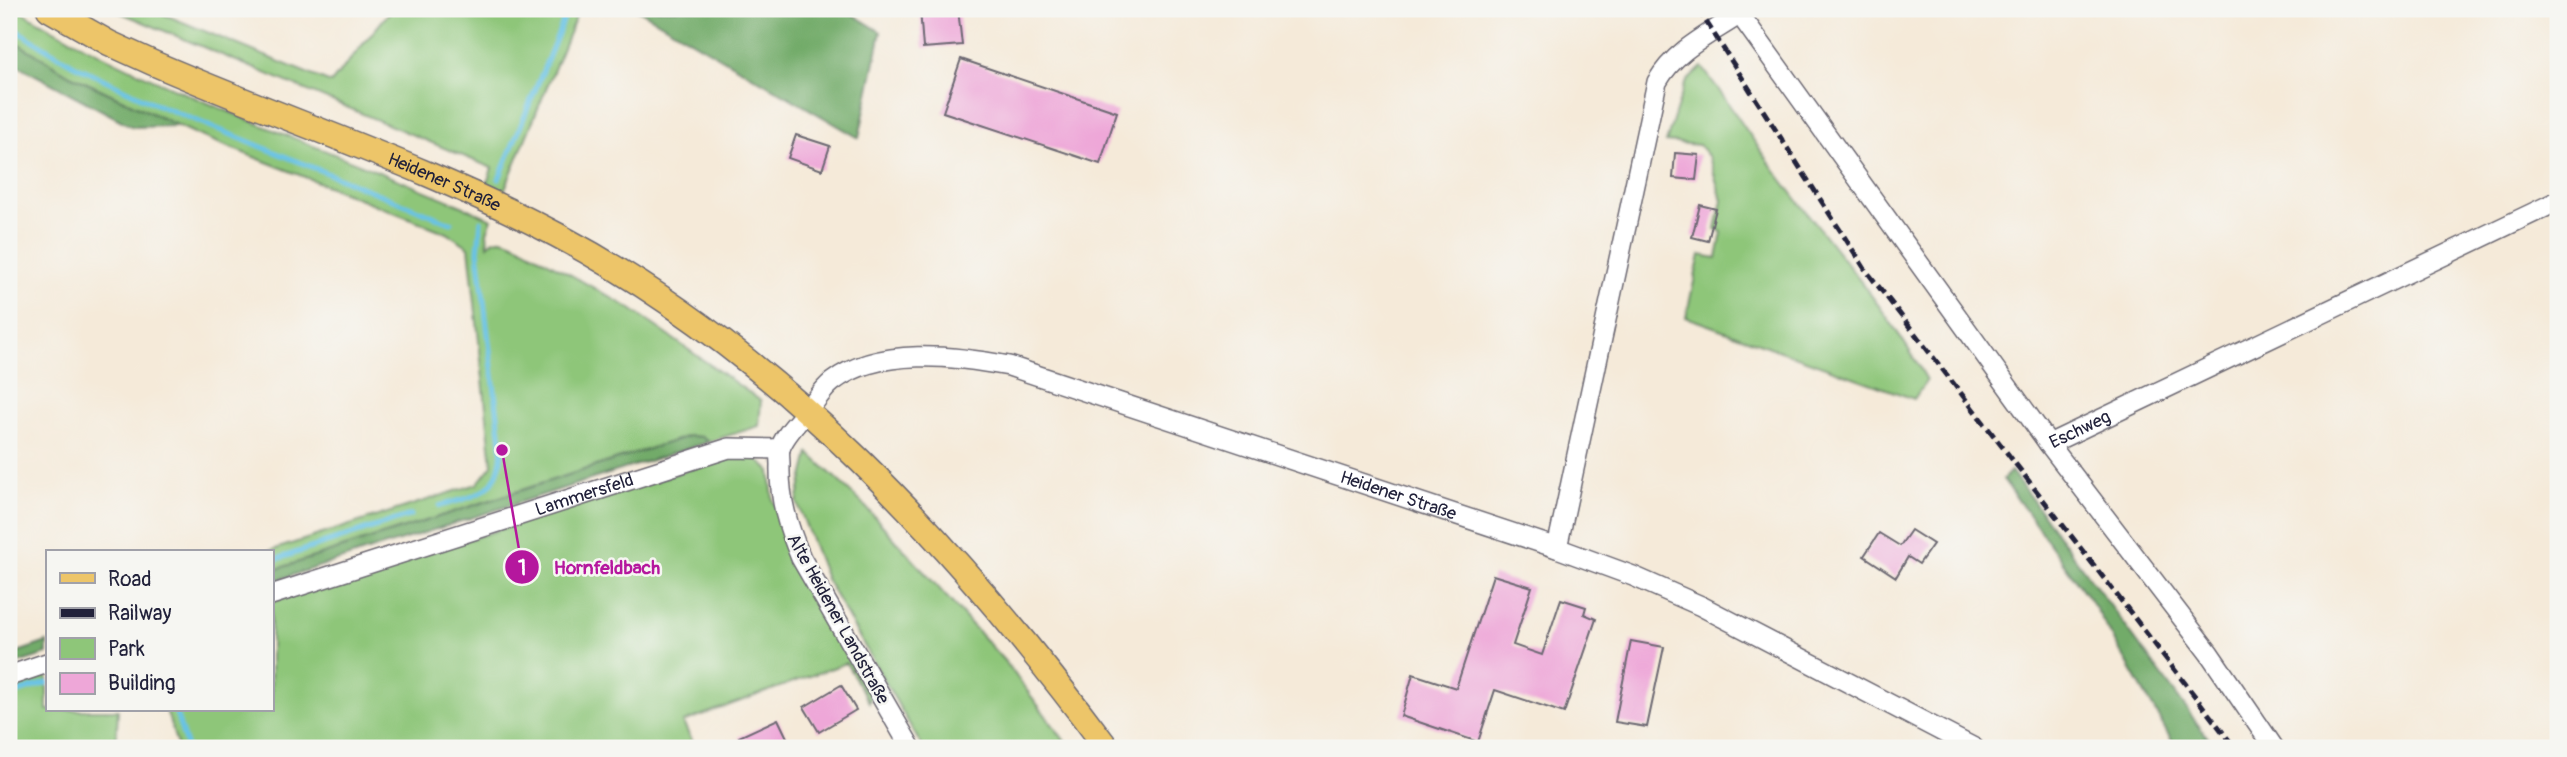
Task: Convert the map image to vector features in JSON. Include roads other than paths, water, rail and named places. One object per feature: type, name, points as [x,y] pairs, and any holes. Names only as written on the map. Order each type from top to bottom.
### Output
[{"type":"main road","name":"Heidener Straße","points":[[49,9],[109,43],[153,63],[229,96],[443,180],[557,235],[618,271],[712,333],[808,410],[856,454],[939,541],[1049,670],[1107,748]]},
{"type":"street","points":[[1557,548],[1657,82],[1666,66],[1738,11]]},
{"type":"street","name":"Eschweg","points":[[1738,11],[2049,443],[2558,201]]},
{"type":"street","name":"Heidener Straße","points":[[808,410],[830,383],[848,371],[887,360],[947,357],[1009,366],[1557,548],[1633,576],[1701,606],[1974,748]]},
{"type":"street","points":[[780,449],[808,410]]},
{"type":"street","points":[[2049,443],[2209,653],[2274,748]]},
{"type":"street","name":"Lammersfeld","points":[[273,594],[729,448],[780,449]]},
{"type":"street","name":"Alte Heidener Landstraße","points":[[780,449],[781,498],[788,528],[816,586],[911,748]]},
{"type":"street","points":[[9,676],[46,663]]},
{"type":"waterway","points":[[499,179],[564,19]]},
{"type":"waterway","points":[[9,26],[74,65],[160,106],[451,223]]},
{"type":"waterway","points":[[440,506],[484,490],[491,484],[500,465],[502,450],[478,251],[481,221]]},
{"type":"waterway","points":[[273,560],[411,515]]},
{"type":"waterway","points":[[9,695],[46,683]]},
{"type":"waterway","points":[[176,712],[187,748]]},
{"type":"railway","points":[[1698,9],[1865,269],[2235,748]]},
{"type":"place","name":"Hornfeldbach","points":[[502,450]]}]
